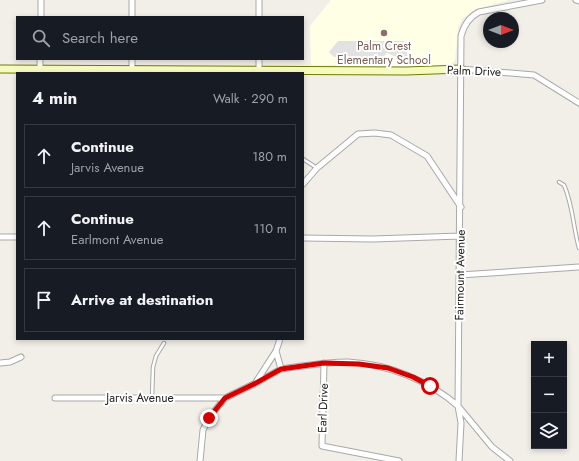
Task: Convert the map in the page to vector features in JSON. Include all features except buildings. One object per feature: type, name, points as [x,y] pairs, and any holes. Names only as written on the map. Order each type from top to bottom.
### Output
[{"type":"street","points":[[41,0],[41,16]]},
{"type":"street","points":[[132,0],[132,16]]},
{"type":"street","points":[[259,0],[259,16]]},
{"type":"street","name":"Fairmount Avenue","points":[[458,406],[461,207],[461,36],[463,28],[473,15],[479,12],[542,0]]},
{"type":"street","points":[[40,60],[40,69]]},
{"type":"street","points":[[132,60],[132,69]]},
{"type":"street","points":[[259,60],[259,70]]},
{"type":"street","name":"Palm Drive","points":[[0,69],[406,71],[461,69],[534,75],[579,103]]},
{"type":"street","points":[[304,183],[317,168],[358,134],[375,133],[391,135],[427,156],[461,207]]},
{"type":"street","points":[[304,238],[373,239],[460,236]]},
{"type":"street","points":[[0,237],[16,237]]},
{"type":"street","points":[[460,275],[579,267]]},
{"type":"street","points":[[254,384],[276,351],[280,340]]},
{"type":"street","points":[[276,351],[281,369]]},
{"type":"street","points":[[0,363],[10,362],[21,357]]},
{"type":"street","points":[[200,461],[203,430],[209,418],[225,398],[281,369],[324,363],[348,362],[388,368],[413,377],[458,406],[492,447],[510,461]]},
{"type":"street","name":"Earl Drive","points":[[324,363],[322,446],[399,461]]},
{"type":"street","name":"Jarvis Avenue","points":[[55,398],[225,398]]},
{"type":"street","points":[[458,406],[461,423],[459,461]]},
{"type":"lane","points":[[304,160],[317,168]]},
{"type":"lane","points":[[559,182],[564,185],[573,211],[579,248]]},
{"type":"lane","points":[[152,398],[153,367],[156,356],[164,343]]},
{"type":"shaded area","name":"Palm Crest Elementary School","points":[[331,0],[509,0],[476,9],[462,19],[458,28],[455,61],[447,67],[311,65],[310,26]]},
{"type":"shaded area","points":[[338,41],[404,41],[409,62],[399,62],[394,56],[387,53],[382,58],[334,57],[329,52]]},
{"type":"place","name":"Palm Crest Elementary School","points":[[384,33]]},
{"type":"route","points":[[209,418],[225,398],[281,369],[324,363],[348,362],[388,368],[413,377],[430,386]]}]
